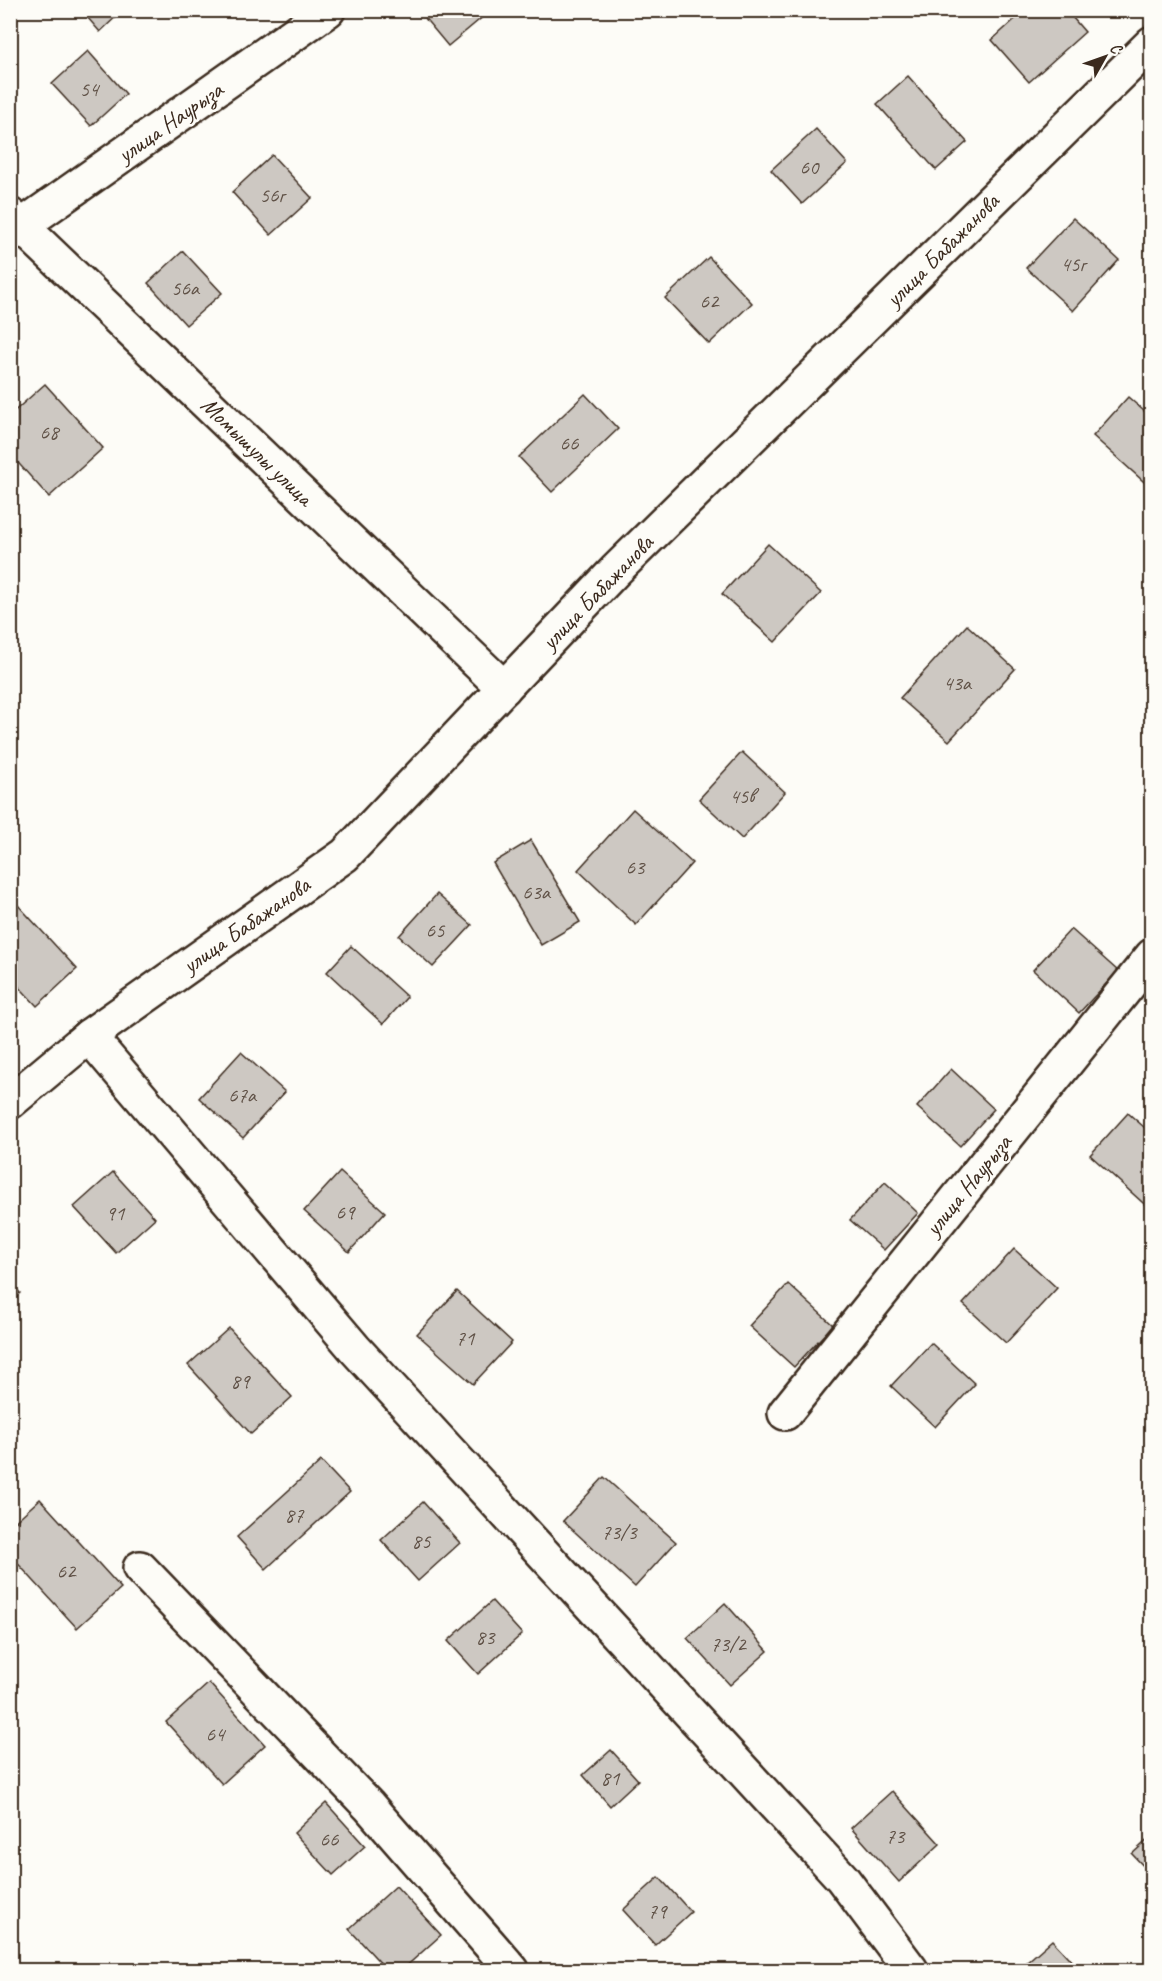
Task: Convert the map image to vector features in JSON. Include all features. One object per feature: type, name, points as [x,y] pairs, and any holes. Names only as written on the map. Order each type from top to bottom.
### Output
[{"type":"street","name":"улица Наурыза","points":[[14,225],[328,10]]},
{"type":"street","name":"улица Бабажанова","points":[[10,1102],[89,1036],[345,855],[615,571],[1152,43]]},
{"type":"street","name":"Момышулы улица","points":[[14,225],[504,688]]},
{"type":"street","name":"улица Наурыза","points":[[785,1413],[1152,956]]},
{"type":"street","points":[[89,1036],[355,1349],[842,1878],[912,1971]]},
{"type":"street","points":[[140,1568],[369,1806],[512,1971]]},
{"type":"building","points":[[81,10],[123,10],[100,32]]},
{"type":"building","points":[[418,10],[491,10],[448,46]]},
{"type":"building","points":[[1025,10],[1066,10],[1085,32],[1029,82],[992,40]]},
{"type":"building","points":[[88,51],[126,94],[91,126],[52,84]]},
{"type":"building","points":[[908,76],[967,142],[936,170],[877,104]]},
{"type":"building","points":[[816,129],[847,163],[802,204],[771,170]]},
{"type":"building","points":[[272,155],[312,198],[271,235],[232,192]]},
{"type":"building","points":[[1073,218],[1119,260],[1073,311],[1026,268]]},
{"type":"building","points":[[183,251],[222,293],[186,325],[148,283]]},
{"type":"building","points":[[709,257],[752,303],[709,344],[665,298]]},
{"type":"building","points":[[45,384],[103,448],[49,497],[10,454],[10,415]]},
{"type":"building","points":[[585,394],[618,429],[552,492],[519,457]]},
{"type":"building","points":[[1128,397],[1152,418],[1152,489],[1093,436]]},
{"type":"building","points":[[768,544],[821,593],[775,642],[722,594]]},
{"type":"building","points":[[967,625],[1015,669],[949,741],[900,698]]},
{"type":"building","points":[[742,752],[785,792],[742,839],[699,799]]},
{"type":"building","points":[[633,809],[692,863],[636,925],[578,870]]},
{"type":"building","points":[[531,840],[580,922],[541,945],[493,863]]},
{"type":"building","points":[[437,894],[472,925],[433,967],[399,936]]},
{"type":"building","points":[[16,903],[77,969],[37,1006],[10,977],[10,908]]},
{"type":"building","points":[[1071,929],[1118,971],[1079,1013],[1033,970]]},
{"type":"building","points":[[351,946],[407,997],[383,1024],[327,972]]},
{"type":"building","points":[[241,1052],[285,1092],[243,1138],[199,1098]]},
{"type":"building","points":[[951,1069],[994,1109],[960,1146],[917,1107]]},
{"type":"building","points":[[1128,1113],[1152,1134],[1152,1211],[1090,1155]]},
{"type":"building","points":[[113,1172],[155,1218],[116,1253],[74,1207]]},
{"type":"building","points":[[340,1172],[385,1212],[349,1252],[304,1211]]},
{"type":"building","points":[[885,1182],[918,1213],[884,1250],[850,1220]]},
{"type":"building","points":[[1014,1249],[1057,1288],[1006,1343],[963,1304]]},
{"type":"building","points":[[10,1282],[20,1293],[10,1302]]},
{"type":"building","points":[[788,1284],[833,1325],[794,1367],[749,1326]]},
{"type":"building","points":[[457,1291],[512,1342],[473,1384],[417,1334]]},
{"type":"building","points":[[229,1328],[292,1397],[251,1434],[188,1365]]},
{"type":"building","points":[[931,1343],[975,1384],[935,1427],[891,1386]]},
{"type":"building","points":[[321,1461],[350,1492],[266,1569],[237,1537]]},
{"type":"building","points":[[604,1477],[676,1542],[635,1587],[563,1521]]},
{"type":"building","points":[[40,1499],[121,1588],[77,1628],[10,1555],[10,1526]]},
{"type":"building","points":[[423,1502],[460,1543],[418,1581],[381,1540]]},
{"type":"building","points":[[492,1601],[522,1634],[478,1674],[448,1641]]},
{"type":"building","points":[[725,1603],[768,1651],[730,1685],[687,1638]]},
{"type":"building","points":[[209,1683],[265,1745],[222,1784],[166,1722]]},
{"type":"building","points":[[611,1750],[638,1780],[610,1806],[583,1775]]},
{"type":"building","points":[[892,1791],[940,1844],[899,1882],[851,1828]]},
{"type":"building","points":[[326,1803],[365,1846],[333,1875],[294,1833]]},
{"type":"building","points":[[1152,1836],[1152,1875],[1132,1854]]},
{"type":"building","points":[[659,1877],[691,1912],[655,1945],[623,1910]]},
{"type":"building","points":[[396,1886],[441,1935],[402,1970],[387,1970],[349,1929]]},
{"type":"building","points":[[1052,1940],[1080,1970],[1018,1970]]}]
